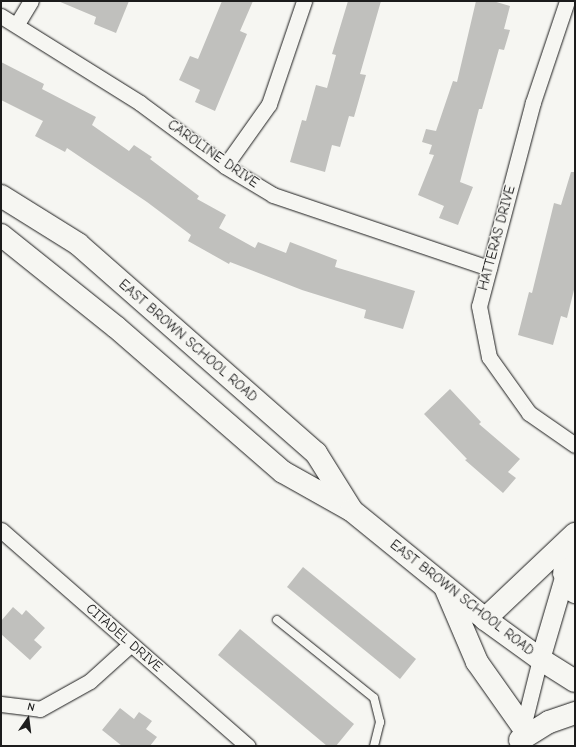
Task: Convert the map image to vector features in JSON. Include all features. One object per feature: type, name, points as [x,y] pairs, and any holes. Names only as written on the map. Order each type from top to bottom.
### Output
[{"type":"main road","name":"EAST BROWN SCHOOL ROAD","points":[[1,196],[78,244],[316,453],[351,510]]},
{"type":"main road","name":"EAST BROWN SCHOOL ROAD","points":[[1,235],[116,327],[282,472],[351,510],[444,584],[485,619],[540,659],[575,681]]},
{"type":"main road","points":[[485,619],[575,534]]},
{"type":"main road","points":[[564,573],[575,592]]},
{"type":"main road","points":[[444,584],[477,662],[520,738],[549,722],[575,713]]},
{"type":"street","points":[[17,24],[31,1]]},
{"type":"street","points":[[225,166],[270,104],[304,1]]},
{"type":"street","name":"HATTERAS DRIVE","points":[[567,1],[533,102],[479,306],[489,357],[529,413],[575,445]]},
{"type":"street","name":"CAROLINE DRIVE","points":[[1,16],[17,24],[140,103],[225,166],[273,195],[489,268]]},
{"type":"street","name":"CITADEL DRIVE","points":[[1,530],[248,746]]},
{"type":"street","points":[[520,738],[540,659],[564,573],[575,540]]},
{"type":"street","points":[[1,704],[40,709],[90,681],[131,644]]},
{"type":"lane","points":[[277,620],[374,698],[380,722],[374,746]]},
{"type":"building","points":[[58,1],[129,1],[116,33],[94,24],[96,17]]},
{"type":"building","points":[[222,1],[253,1],[240,31],[247,34],[215,111],[195,102],[200,90],[179,80],[190,56],[198,59]]},
{"type":"building","points":[[348,1],[381,1],[360,74],[366,75],[354,117],[349,116],[340,147],[332,145],[325,172],[290,162],[302,120],[306,121],[316,85],[327,88],[336,55],[332,54]]},
{"type":"building","points":[[476,1],[493,1],[510,6],[504,29],[510,30],[504,50],[499,49],[482,109],[479,109],[460,182],[473,187],[458,225],[439,218],[444,206],[418,195],[434,155],[429,154],[432,145],[422,142],[426,129],[436,131],[453,81],[457,82]]},
{"type":"building","points":[[1,62],[44,84],[42,89],[96,117],[92,125],[129,151],[134,145],[152,157],[150,159],[199,196],[197,199],[226,215],[219,228],[255,248],[258,242],[286,253],[290,242],[337,260],[335,267],[415,291],[403,329],[364,318],[366,310],[302,290],[230,262],[229,264],[188,241],[191,235],[147,202],[67,148],[65,152],[35,136],[43,121],[1,100]]},
{"type":"building","points":[[571,172],[575,172],[575,286],[567,318],[561,316],[553,345],[518,335],[529,292],[532,293],[554,203],[561,205]]},
{"type":"building","points":[[450,389],[481,422],[479,424],[520,459],[508,472],[516,478],[503,493],[465,460],[467,459],[424,414]]},
{"type":"building","points":[[303,567],[416,659],[400,679],[287,587]]},
{"type":"building","points":[[13,607],[22,615],[26,610],[45,628],[34,640],[42,647],[30,660],[1,634],[1,621]]},
{"type":"building","points":[[240,629],[354,724],[336,746],[327,746],[218,655]]},
{"type":"building","points":[[120,708],[134,719],[139,712],[152,721],[146,729],[157,737],[150,746],[122,746],[102,730]]}]
